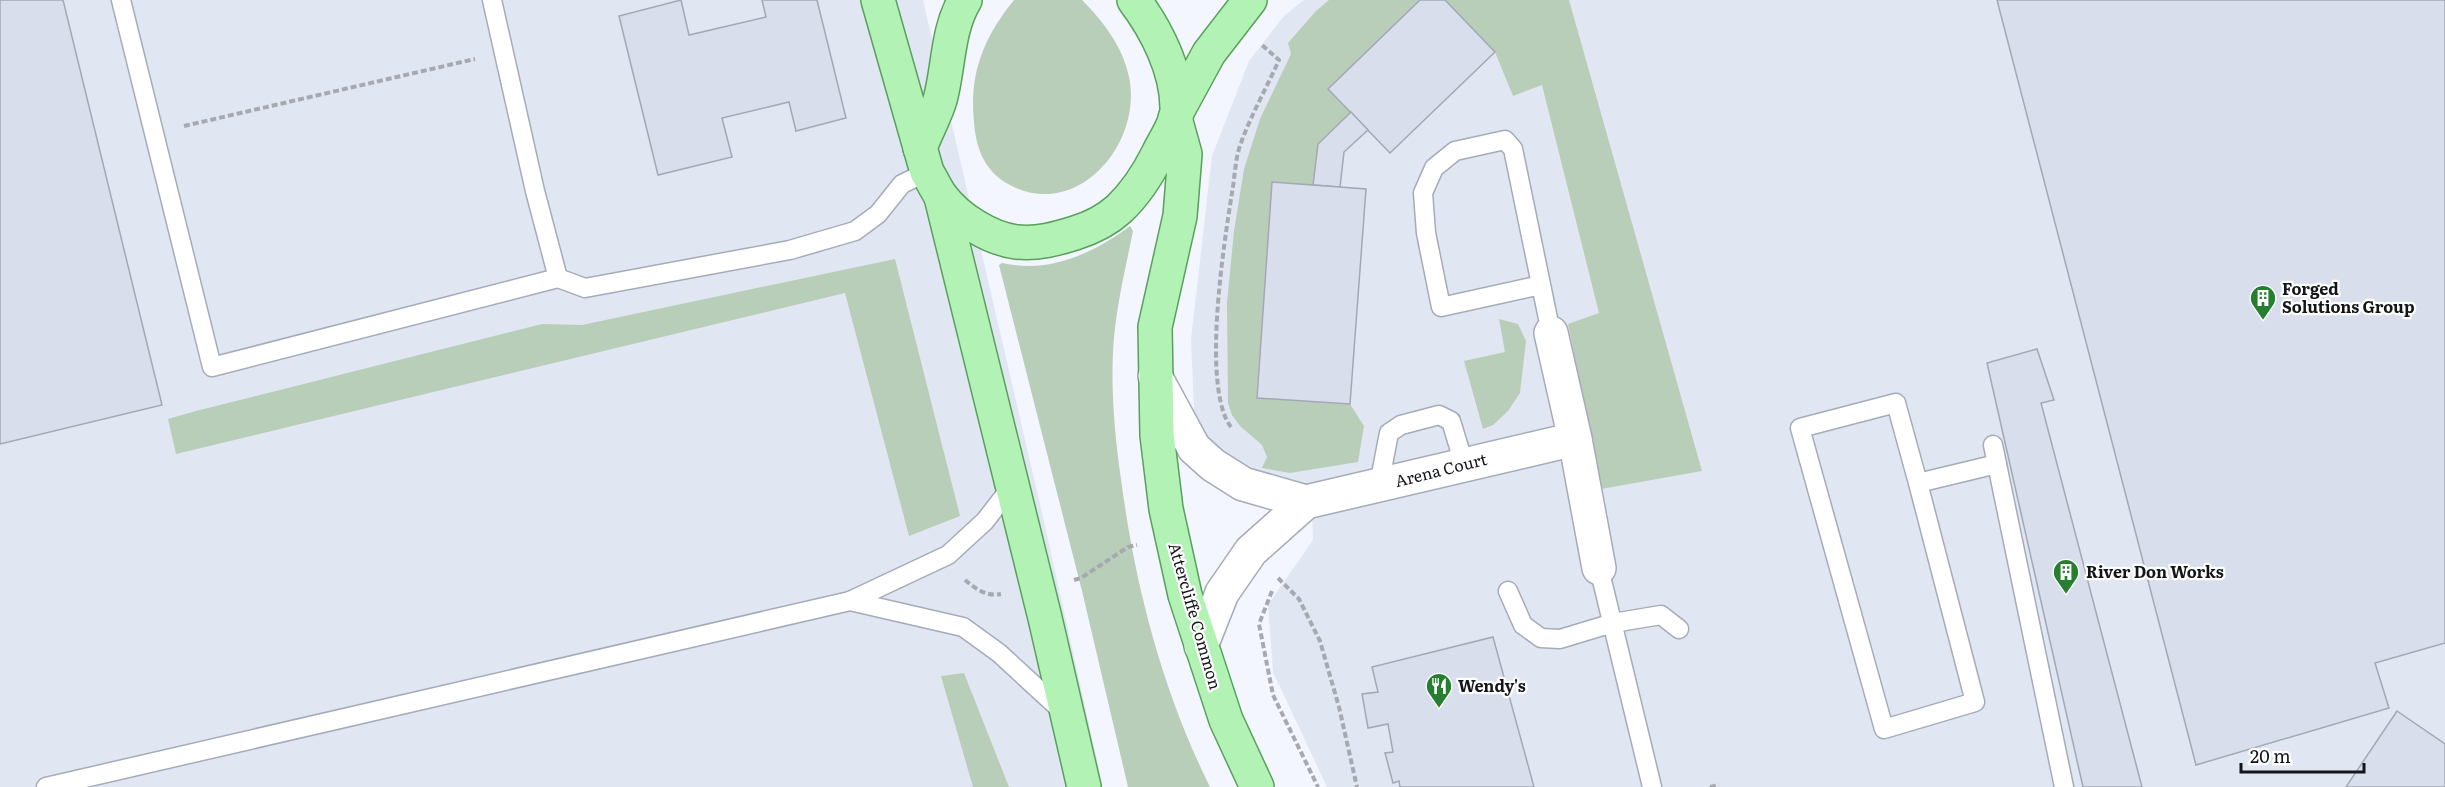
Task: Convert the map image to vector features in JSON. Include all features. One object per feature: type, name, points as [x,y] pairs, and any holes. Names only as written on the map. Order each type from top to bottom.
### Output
[{"type":"main road","points":[[878,0],[929,172],[1012,486],[1084,787]]},
{"type":"main road","points":[[965,0],[958,11],[951,39],[929,172],[976,227],[1016,242],[1056,240],[1092,228],[1118,210],[1135,192],[1152,164],[1209,53],[1242,9]]},
{"type":"main road","name":"Attercliffe Common","points":[[1134,0],[1147,17],[1166,59],[1174,84],[1176,114],[1185,154],[1180,216],[1155,327],[1157,435],[1172,538],[1185,595],[1226,720],[1257,787]]},
{"type":"street","points":[[1551,333],[1575,439],[1599,568]]},
{"type":"street","name":"Arena Court","points":[[1155,376],[1194,448],[1213,465],[1243,484],[1306,502]]},
{"type":"street","name":"Arena Court","points":[[1202,646],[1221,593],[1251,550],[1306,502],[1575,439]]},
{"type":"lane","points":[[121,0],[212,367],[558,278],[585,288],[790,249],[855,231],[878,214],[902,184],[929,172]]},
{"type":"lane","points":[[492,0],[535,191],[558,278]]},
{"type":"lane","points":[[1541,285],[1441,307],[1426,233],[1423,193],[1434,168],[1455,151],[1505,140],[1513,149],[1551,333]]},
{"type":"lane","points":[[1896,403],[1918,483],[1975,702],[1884,729],[1800,428],[1896,403]]},
{"type":"lane","points":[[1379,485],[1389,433],[1401,425],[1440,415],[1451,421],[1464,464]]},
{"type":"lane","points":[[1993,445],[2064,787]]},
{"type":"lane","points":[[1918,483],[1997,464]]},
{"type":"lane","points":[[46,787],[850,601],[948,555],[985,521],[1012,486]]},
{"type":"lane","points":[[1599,568],[1652,787]]},
{"type":"lane","points":[[1509,591],[1523,625],[1541,638],[1560,639],[1613,623],[1661,615],[1679,629]]},
{"type":"lane","points":[[850,601],[963,627],[999,653],[1067,715]]},
{"type":"path","points":[[1234,431],[1223,417],[1218,396],[1216,323],[1225,237],[1240,144],[1279,60],[1242,9]]},
{"type":"path","points":[[154,133],[504,52]]},
{"type":"path","points":[[948,555],[964,579],[978,591],[996,595],[1082,578],[1128,547],[1172,538]]},
{"type":"path","points":[[1251,550],[1299,599],[1320,641],[1339,707],[1357,787]]},
{"type":"path","points":[[1278,577],[1259,624],[1273,695],[1318,787]]},
{"type":"path","points":[[1710,787],[1719,785]]},
{"type":"shaded area","points":[[0,0],[923,0],[1103,787],[0,787]]},
{"type":"shaded area","points":[[1304,0],[2445,0],[2445,787],[1327,787],[1273,672],[1268,605],[1313,540],[1311,485],[1288,482],[1221,457],[1195,430],[1191,339],[1212,156],[1249,61],[1284,16]]},
{"type":"green space","points":[[1014,0],[1082,0],[1111,35],[1122,55],[1129,77],[1131,102],[1126,127],[1115,150],[1100,169],[1081,184],[1059,193],[1035,193],[1001,180],[983,159],[977,141],[973,104],[974,87],[981,56],[994,28]]},
{"type":"green space","points":[[1329,0],[1420,0],[1328,89],[1351,112],[1318,144],[1313,185],[1257,398],[1350,404],[1364,426],[1358,462],[1290,473],[1262,468],[1267,457],[1262,445],[1240,426],[1232,415],[1228,403],[1227,303],[1234,231],[1244,169],[1260,119],[1291,54],[1288,43],[1316,11]]},
{"type":"green space","points":[[1445,0],[1569,0],[1702,471],[1601,489],[1568,324],[1599,313],[1542,85],[1513,96],[1495,52]]},
{"type":"green space","points":[[1130,226],[1133,231],[1118,306],[1113,352],[1114,416],[1121,479],[1134,559],[1153,637],[1178,713],[1210,787],[1128,787],[1082,591],[999,265],[1002,263],[1037,266],[1070,259],[1101,245]]},
{"type":"green space","points":[[895,259],[960,516],[909,536],[845,293],[176,454],[168,419],[196,411],[542,324],[582,325]]},
{"type":"green space","points":[[1499,319],[1518,324],[1526,341],[1520,393],[1508,411],[1493,425],[1483,429],[1464,361],[1505,352]]},
{"type":"green space","points":[[964,673],[1009,787],[973,787],[941,676]]},
{"type":"building","points":[[0,0],[63,0],[162,405],[0,444]]},
{"type":"building","points":[[681,0],[689,35],[766,17],[762,0],[817,0],[846,118],[796,131],[789,102],[722,118],[732,157],[658,175],[619,16]]},
{"type":"building","points":[[1420,0],[1445,0],[1495,52],[1390,153],[1328,89]]},
{"type":"building","name":"Forged Solutions Group","points":[[1997,0],[2445,0],[2445,643],[2375,663],[2389,708],[2196,765]]},
{"type":"building","points":[[1351,112],[1368,130],[1344,152],[1340,187],[1313,185],[1318,144]]},
{"type":"building","points":[[1272,182],[1366,189],[1350,404],[1257,398]]},
{"type":"building","name":"River Don Works","points":[[2037,349],[2054,400],[2041,403],[2142,787],[2083,787],[1987,363]]},
{"type":"building","name":"Wendy's","points":[[1493,637],[1534,787],[1400,787],[1399,781],[1393,783],[1385,753],[1393,752],[1388,724],[1368,728],[1362,694],[1378,692],[1372,667]]},
{"type":"building","points":[[2397,711],[2445,744],[2445,787],[2346,787]]},
{"type":"place","name":"Forged Solutions Group","points":[[2263,321]]},
{"type":"place","name":"River Don Works","points":[[2066,595]]},
{"type":"place","name":"Wendy's","points":[[1439,709]]}]
